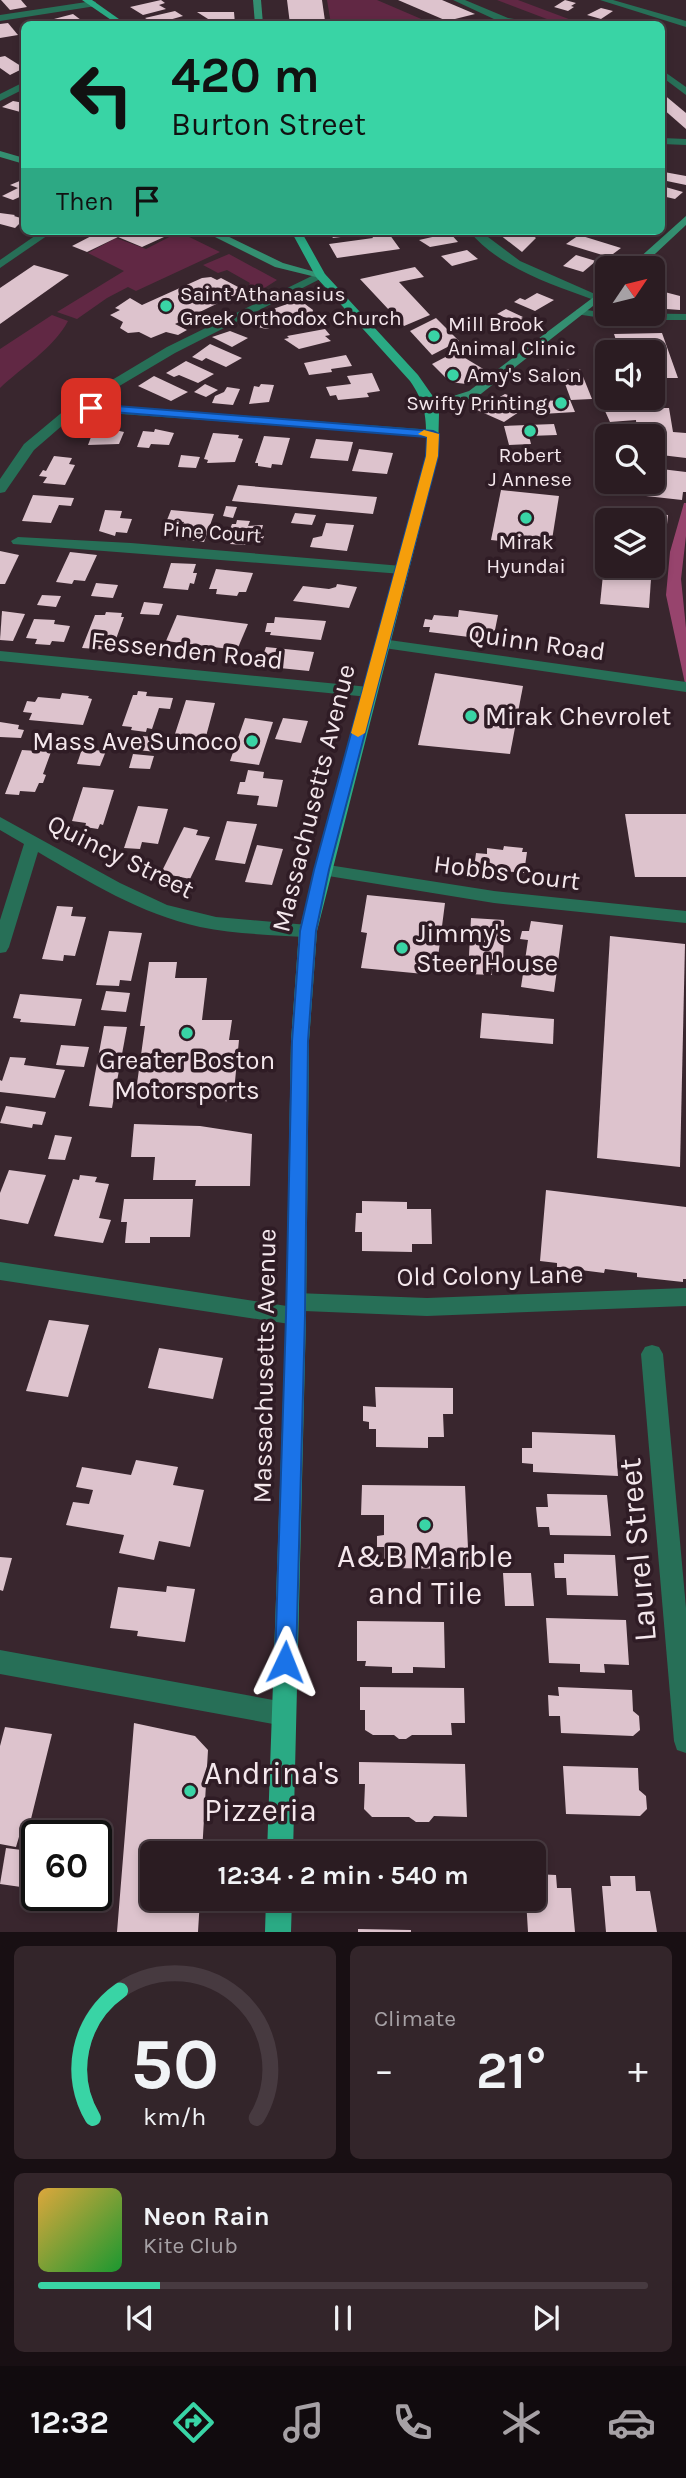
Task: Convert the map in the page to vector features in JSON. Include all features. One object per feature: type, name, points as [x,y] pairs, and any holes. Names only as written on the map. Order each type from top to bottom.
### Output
[{"type":"main road","points":[[90,2],[117,21]]},
{"type":"main road","name":"Massachusetts Avenue","points":[[280,1841],[296,1309],[300,1041],[308,931],[432,456],[433,434],[431,405],[414,378],[320,275],[298,235]]},
{"type":"main road","points":[[278,1911],[278,1932]]},
{"type":"street","points":[[257,0],[259,21]]},
{"type":"street","points":[[457,0],[518,21]]},
{"type":"street","points":[[604,0],[686,23]]},
{"type":"street","points":[[0,18],[90,2]]},
{"type":"street","points":[[503,21],[510,20]]},
{"type":"street","points":[[665,75],[686,92]]},
{"type":"street","points":[[0,98],[21,87]]},
{"type":"street","points":[[665,141],[686,142]]},
{"type":"street","points":[[0,154],[21,161]]},
{"type":"street","points":[[646,256],[686,219]]},
{"type":"street","points":[[0,264],[43,235]]},
{"type":"street","points":[[216,235],[279,265],[320,275]]},
{"type":"street","points":[[479,235],[528,270],[595,291]]},
{"type":"street","points":[[0,489],[29,447],[50,426],[76,407],[171,350],[320,275]]},
{"type":"street","points":[[431,405],[473,394],[595,300]]},
{"type":"street","points":[[580,312],[615,317],[682,316]]},
{"type":"street","points":[[76,407],[433,434]]},
{"type":"street","name":"Pine Court","points":[[18,541],[144,548],[402,570]]},
{"type":"street","name":"Quinn Road","points":[[382,645],[683,687]]},
{"type":"street","name":"Fessenden Road","points":[[0,656],[369,692]]},
{"type":"street","name":"Quincy Street","points":[[0,823],[119,888],[185,917],[222,925],[308,931]]},
{"type":"street","points":[[0,947],[33,841]]},
{"type":"street","name":"Hobbs Court","points":[[322,870],[494,897],[686,916]]},
{"type":"street","name":"Old Colony Lane","points":[[0,1270],[296,1309],[686,1297]]},
{"type":"street","name":"Laurel Street","points":[[652,1354],[686,1741]]},
{"type":"street","points":[[0,1662],[284,1714]]},
{"type":"shaded area","points":[[327,0],[377,0],[426,21],[359,21],[330,21]]},
{"type":"shaded area","points":[[497,0],[518,0],[574,21],[552,21]]},
{"type":"shaded area","points":[[173,235],[185,235],[220,252],[136,291],[128,287],[77,319],[57,312],[124,271],[88,253],[116,238],[146,249]]},
{"type":"shaded area","points":[[229,254],[277,280],[252,296],[244,292],[250,283],[227,270],[218,273],[203,265]]},
{"type":"shaded area","points":[[52,315],[68,321],[62,331],[46,349],[0,388],[0,349]]},
{"type":"shaded area","points":[[684,503],[686,536],[681,579],[686,628],[686,688],[666,595],[670,552]]},
{"type":"building","points":[[1,0],[21,0],[27,7],[10,10]]},
{"type":"building","points":[[161,0],[165,3],[159,5],[166,9],[143,15],[130,7]]},
{"type":"building","points":[[287,0],[322,0],[325,21],[290,21]]},
{"type":"building","points":[[398,0],[442,0],[475,14],[447,21]]},
{"type":"building","points":[[565,0],[576,3],[571,6],[574,7],[568,11],[554,7]]},
{"type":"building","points":[[601,8],[613,11],[601,19],[587,15]]},
{"type":"building","points":[[175,11],[183,16],[166,21],[150,21],[145,18]]},
{"type":"building","points":[[197,12],[234,12],[235,21],[211,21]]},
{"type":"building","points":[[73,14],[81,20],[76,21],[46,21]]},
{"type":"building","points":[[8,23],[18,35],[0,38],[0,24]]},
{"type":"building","points":[[5,56],[21,66],[21,70],[10,75],[0,68],[0,57]]},
{"type":"building","points":[[665,96],[686,113],[686,129],[665,111]]},
{"type":"building","points":[[13,101],[21,102],[21,112],[2,107]]},
{"type":"building","points":[[665,172],[686,176],[686,185],[665,181]]},
{"type":"building","points":[[21,180],[21,196],[13,200],[2,196],[18,188],[10,185]]},
{"type":"building","points":[[665,187],[683,192],[675,199],[665,197]]},
{"type":"building","points":[[0,213],[21,218],[15,228],[0,224]]},
{"type":"building","points":[[93,235],[164,237],[142,247],[118,237],[87,252],[72,246]]},
{"type":"building","points":[[331,235],[356,235],[333,238]]},
{"type":"building","points":[[371,235],[390,235],[400,249],[337,258],[329,244],[373,238]]},
{"type":"building","points":[[452,235],[458,242],[430,247],[419,240]]},
{"type":"building","points":[[500,235],[532,235],[536,238],[522,252]]},
{"type":"building","points":[[579,235],[621,248],[610,256],[606,256],[566,244]]},
{"type":"building","points":[[467,250],[478,259],[452,266],[441,256]]},
{"type":"building","points":[[576,255],[595,261],[583,272],[563,266]]},
{"type":"building","points":[[34,265],[69,275],[0,324],[0,288]]},
{"type":"building","points":[[415,267],[424,277],[399,282],[430,315],[404,326],[360,279]]},
{"type":"building","name":"Saint Athanasius Greek Orthodox Church","points":[[211,277],[217,280],[221,278],[240,288],[235,290],[241,292],[175,324],[187,330],[178,335],[166,332],[151,338],[139,332],[128,333],[120,328],[123,322],[110,315],[120,310],[115,308],[130,298],[142,305],[202,278]]},
{"type":"building","points":[[665,292],[680,296],[680,310],[665,309]]},
{"type":"building","points":[[537,293],[554,300],[535,311],[514,302],[520,298],[525,300]]},
{"type":"building","points":[[301,301],[313,310],[312,314],[266,329],[254,326],[259,324],[254,320],[276,311],[273,309]]},
{"type":"building","points":[[506,309],[531,323],[521,329],[501,320],[506,318],[497,314]]},
{"type":"building","name":"Mill Brook Animal Clinic","points":[[436,318],[459,341],[432,355],[410,331]]},
{"type":"building","points":[[325,329],[330,335],[325,336],[331,341],[299,349],[284,339],[289,338],[287,336]]},
{"type":"building","points":[[230,331],[248,338],[232,347],[212,337]]},
{"type":"building","points":[[662,333],[664,340],[616,340],[614,334]]},
{"type":"building","points":[[665,341],[678,378],[665,378]]},
{"type":"building","points":[[210,344],[242,358],[226,367],[206,358],[202,361],[192,357]]},
{"type":"building","points":[[455,352],[485,370],[466,384],[450,382],[432,364]]},
{"type":"building","points":[[346,355],[352,366],[331,369],[332,372],[309,375],[304,363]]},
{"type":"building","points":[[186,361],[214,374],[198,383],[166,373]]},
{"type":"building","points":[[580,369],[592,399],[571,400],[560,370]]},
{"type":"building","points":[[372,373],[380,391],[367,393],[369,397],[338,400],[336,395],[330,396],[326,387],[351,384],[347,376]]},
{"type":"building","points":[[154,376],[188,392],[171,401],[138,386]]},
{"type":"building","points":[[205,384],[218,390],[206,397],[194,392]]},
{"type":"building","points":[[261,384],[274,385],[269,402],[249,404],[254,386],[259,387]]},
{"type":"building","points":[[227,387],[240,389],[233,405],[212,403],[215,396],[224,392]]},
{"type":"building","points":[[505,394],[516,398],[505,406],[519,412],[504,422],[477,410]]},
{"type":"building","points":[[570,400],[575,412],[542,414],[538,401]]},
{"type":"building","points":[[669,408],[673,432],[686,433],[686,458],[665,455],[665,424],[636,424],[636,420],[610,422],[605,411]]},
{"type":"building","name":"Robert J Annese","points":[[554,424],[557,435],[529,436],[531,444],[509,445],[504,426]]},
{"type":"building","points":[[106,428],[124,432],[119,444],[88,445],[94,429]]},
{"type":"building","points":[[155,429],[174,433],[169,445],[151,444],[149,448],[137,447],[143,431],[154,432]]},
{"type":"building","points":[[213,433],[239,435],[238,438],[243,439],[235,462],[207,463],[208,460],[204,459]]},
{"type":"building","points":[[264,436],[290,438],[282,465],[272,464],[271,468],[255,463]]},
{"type":"building","points":[[316,439],[353,442],[348,461],[310,458]]},
{"type":"building","points":[[359,449],[393,453],[387,474],[352,471]]},
{"type":"building","points":[[181,455],[200,457],[196,468],[178,467]]},
{"type":"building","points":[[54,456],[72,458],[69,464],[75,465],[65,485],[43,483],[47,477],[39,476],[43,470],[46,471]]},
{"type":"building","points":[[665,469],[686,472],[686,492],[683,492],[682,500],[628,494],[665,494]]},
{"type":"building","points":[[238,485],[377,497],[373,514],[232,501]]},
{"type":"building","name":"Mirak Hyundai","points":[[501,490],[559,496],[551,546],[491,540]]},
{"type":"building","points":[[33,495],[74,498],[71,506],[59,505],[51,523],[22,521]]},
{"type":"building","points":[[226,506],[237,507],[233,518],[223,516]]},
{"type":"building","points":[[105,510],[122,511],[120,518],[132,519],[127,533],[116,532],[115,536],[99,531]]},
{"type":"building","points":[[171,510],[214,514],[204,542],[177,539],[184,522],[167,520]]},
{"type":"building","points":[[295,513],[316,515],[312,525],[291,523]]},
{"type":"building","points":[[665,515],[668,515],[665,543]]},
{"type":"building","points":[[237,520],[250,521],[248,526],[263,525],[260,536],[264,536],[262,541],[247,542],[245,545],[230,544],[231,540],[226,539],[232,524],[236,524]]},
{"type":"building","points":[[326,523],[354,525],[347,551],[310,547],[313,538],[322,536]]},
{"type":"building","points":[[0,551],[19,555],[5,584],[0,584]]},
{"type":"building","points":[[70,552],[97,555],[85,581],[74,580],[72,584],[56,582]]},
{"type":"building","points":[[171,563],[196,564],[194,584],[190,583],[188,590],[163,588]]},
{"type":"building","points":[[216,569],[253,573],[246,592],[239,592],[237,596],[216,594],[217,589],[209,589]]},
{"type":"building","points":[[603,578],[651,579],[649,608],[600,604]]},
{"type":"building","points":[[96,583],[118,585],[113,598],[91,596]]},
{"type":"building","points":[[337,584],[357,587],[349,608],[293,601],[303,586],[329,589]]},
{"type":"building","points":[[42,595],[61,596],[56,607],[37,605]]},
{"type":"building","points":[[144,602],[163,604],[159,615],[140,614]]},
{"type":"building","points":[[459,610],[498,615],[493,640],[429,632],[430,627],[423,627],[425,619],[432,620],[434,615],[458,617]]},
{"type":"building","points":[[2,611],[25,614],[13,641],[0,640]]},
{"type":"building","points":[[106,612],[122,613],[121,617],[124,617],[112,650],[82,648],[95,615],[105,615]]},
{"type":"building","points":[[177,615],[248,624],[237,650],[166,641]]},
{"type":"building","points":[[275,617],[326,621],[321,640],[270,635],[271,632],[265,632],[267,623],[274,623]]},
{"type":"building","points":[[34,619],[55,620],[54,624],[70,626],[64,642],[35,644],[37,639],[26,638]]},
{"type":"building","points":[[266,647],[314,652],[309,671],[260,666],[261,663],[255,662],[258,654],[263,655]]},
{"type":"building","name":"Mirak Chevrolet","points":[[435,673],[523,686],[510,754],[418,745]]},
{"type":"building","points":[[138,691],[147,692],[146,696],[173,698],[170,709],[159,708],[152,729],[147,728],[146,732],[122,726],[133,695],[137,695]]},
{"type":"building","points":[[62,693],[89,696],[88,698],[92,699],[83,725],[29,720],[32,713],[23,712],[27,701],[35,702],[38,697],[60,699]]},
{"type":"building","points":[[186,700],[215,703],[205,740],[199,739],[198,743],[183,742],[184,737],[174,737]]},
{"type":"building","name":"Mass Ave Sunoco","points":[[245,718],[273,722],[259,765],[230,761]]},
{"type":"building","points":[[283,718],[308,721],[301,743],[275,739]]},
{"type":"building","points":[[0,722],[19,725],[18,729],[24,730],[21,738],[0,737]]},
{"type":"building","points":[[143,736],[162,738],[157,752],[137,750]]},
{"type":"building","points":[[82,749],[106,751],[100,766],[77,764]]},
{"type":"building","points":[[22,750],[51,752],[43,774],[46,775],[43,783],[39,783],[35,792],[5,794]]},
{"type":"building","points":[[133,754],[154,756],[150,769],[129,768]]},
{"type":"building","points":[[248,770],[264,772],[263,778],[283,780],[277,807],[257,805],[259,796],[237,794],[240,782],[245,782]]},
{"type":"building","points":[[83,787],[114,790],[103,825],[100,824],[98,829],[85,827],[86,823],[72,821]]},
{"type":"building","points":[[138,806],[168,809],[158,844],[142,842],[140,849],[124,848]]},
{"type":"building","points":[[625,814],[686,814],[686,877],[635,877]]},
{"type":"building","points":[[227,821],[257,824],[245,864],[215,860]]},
{"type":"building","points":[[184,827],[198,830],[196,835],[210,837],[190,879],[161,873]]},
{"type":"building","points":[[257,845],[283,849],[272,885],[245,882]]},
{"type":"building","points":[[504,846],[523,848],[522,852],[527,852],[524,873],[474,868],[476,853],[487,854],[487,848],[503,850]]},
{"type":"building","name":"Jimmy's Steer House","points":[[367,895],[445,903],[437,965],[425,964],[424,974],[361,968],[367,933],[361,932]]},
{"type":"building","points":[[57,906],[73,907],[71,916],[86,917],[75,956],[64,955],[63,961],[42,959]]},
{"type":"building","points":[[471,918],[504,920],[503,970],[492,969],[492,975],[468,974]]},
{"type":"building","points":[[531,921],[563,925],[554,992],[521,987],[528,940],[520,939],[522,931],[529,931]]},
{"type":"building","points":[[109,931],[142,933],[131,981],[120,980],[119,986],[96,985]]},
{"type":"building","points":[[610,936],[685,944],[680,1167],[597,1158]]},
{"type":"building","name":"Greater Boston Motorsports","points":[[149,962],[177,962],[175,978],[207,978],[202,1020],[232,1020],[229,1040],[239,1040],[233,1102],[136,1091],[145,1026],[140,1026]]},
{"type":"building","points":[[106,991],[130,993],[126,1012],[101,1010]]},
{"type":"building","points":[[20,994],[82,999],[75,1026],[20,1022],[21,1019],[13,1018]]},
{"type":"building","points":[[482,1013],[554,1019],[553,1044],[480,1038]]},
{"type":"building","points":[[104,1026],[127,1027],[112,1108],[89,1106]]},
{"type":"building","points":[[61,1045],[89,1047],[84,1067],[56,1065]]},
{"type":"building","points":[[10,1057],[26,1058],[24,1065],[65,1070],[55,1098],[0,1092],[0,1080],[2,1081]]},
{"type":"building","points":[[6,1106],[46,1112],[42,1125],[33,1124],[32,1128],[0,1123]]},
{"type":"building","points":[[134,1124],[200,1126],[252,1134],[250,1186],[195,1186],[196,1180],[153,1180],[155,1157],[131,1157]]},
{"type":"building","points":[[55,1135],[72,1137],[65,1160],[48,1159]]},
{"type":"building","points":[[9,1170],[46,1175],[28,1224],[0,1219],[0,1193]]},
{"type":"building","points":[[80,1175],[97,1177],[95,1182],[109,1184],[99,1218],[111,1220],[103,1243],[54,1236],[73,1179],[79,1180]]},
{"type":"building","points":[[546,1190],[686,1207],[686,1279],[683,1279],[683,1282],[637,1277],[637,1273],[605,1269],[604,1273],[557,1267],[557,1263],[540,1261]]},
{"type":"building","points":[[124,1199],[193,1199],[190,1237],[150,1237],[150,1243],[125,1243],[127,1222],[121,1222]]},
{"type":"building","points":[[362,1201],[407,1202],[407,1209],[431,1209],[432,1244],[412,1244],[412,1252],[362,1251],[362,1232],[355,1232],[356,1213],[362,1213]]},
{"type":"building","points":[[49,1320],[89,1325],[68,1397],[26,1391]]},
{"type":"building","points":[[159,1348],[223,1358],[213,1399],[148,1388]]},
{"type":"building","points":[[375,1387],[453,1388],[453,1414],[443,1414],[444,1437],[428,1437],[428,1448],[376,1447],[376,1429],[369,1429],[369,1422],[363,1421],[363,1406],[376,1407]]},
{"type":"building","points":[[532,1432],[615,1435],[618,1476],[533,1472],[533,1464],[522,1463],[522,1448],[532,1448]]},
{"type":"building","points":[[136,1460],[178,1467],[173,1485],[204,1490],[190,1547],[159,1541],[154,1560],[119,1553],[124,1535],[66,1525],[73,1502],[89,1504],[93,1490],[76,1487],[82,1467],[131,1475]]},
{"type":"building","name":"A&B Marble and Tile","points":[[362,1485],[465,1486],[469,1569],[384,1568],[384,1547],[377,1547],[377,1536],[384,1535],[384,1515],[361,1515]]},
{"type":"building","points":[[547,1494],[607,1495],[611,1536],[550,1535],[549,1527],[538,1527],[536,1507],[548,1507]]},
{"type":"building","points":[[564,1554],[615,1555],[618,1596],[567,1595],[566,1578],[555,1578],[554,1563],[564,1563]]},
{"type":"building","points":[[0,1557],[12,1558],[3,1591],[0,1590]]},
{"type":"building","points":[[503,1573],[531,1573],[534,1606],[505,1606]]},
{"type":"building","points":[[167,1586],[195,1589],[185,1642],[137,1636],[138,1631],[110,1628],[118,1587],[166,1592]]},
{"type":"building","points":[[546,1618],[626,1620],[629,1665],[604,1664],[605,1673],[580,1672],[580,1664],[549,1663]]},
{"type":"building","points":[[357,1621],[444,1622],[445,1668],[413,1667],[413,1673],[392,1673],[392,1667],[365,1666],[366,1661],[357,1661]]},
{"type":"building","points":[[360,1687],[464,1688],[465,1723],[451,1723],[452,1735],[412,1735],[399,1739],[394,1735],[373,1735],[365,1730],[365,1710],[360,1710]]},
{"type":"building","points":[[558,1687],[632,1690],[633,1711],[639,1716],[640,1730],[633,1736],[561,1733],[560,1716],[549,1716],[548,1695],[559,1696]]},
{"type":"building","points":[[134,1723],[195,1736],[208,1750],[203,1841],[140,1841],[140,1911],[199,1911],[198,1932],[117,1932]]},
{"type":"building","points":[[5,1727],[52,1734],[31,1820],[21,1820],[16,1847],[0,1844],[0,1746]]},
{"type":"building","points":[[359,1762],[465,1764],[467,1817],[434,1816],[429,1822],[416,1822],[409,1817],[372,1817],[364,1809],[365,1784],[359,1784]]},
{"type":"building","points":[[563,1766],[638,1768],[639,1790],[646,1796],[647,1809],[640,1816],[566,1814]]},
{"type":"building","points":[[6,1848],[21,1850],[21,1887],[0,1884]]},
{"type":"building","points":[[546,1875],[556,1875],[557,1888],[571,1888],[575,1932],[528,1932],[527,1911],[546,1911]]},
{"type":"building","points":[[610,1876],[635,1876],[636,1891],[650,1891],[657,1932],[606,1932],[602,1886],[611,1886]]},
{"type":"building","points":[[358,1929],[411,1930],[411,1932],[358,1932]]},
{"type":"slow traffic","points":[[358,733],[432,456],[433,434],[424,434]]},
{"type":"place","name":"Saint Athanasius Greek Orthodox Church","points":[[166,306]]},
{"type":"place","name":"Mill Brook Animal Clinic","points":[[434,336]]},
{"type":"place","name":"Amy's Salon","points":[[453,375]]},
{"type":"place","name":"Swifty Printing","points":[[561,403]]},
{"type":"place","name":"Robert J Annese","points":[[530,431]]},
{"type":"place","name":"Mirak Hyundai","points":[[526,518]]},
{"type":"place","name":"Mirak Chevrolet","points":[[471,716]]},
{"type":"place","name":"Mass Ave Sunoco","points":[[252,741]]},
{"type":"place","name":"Jimmy's Steer House","points":[[402,948]]},
{"type":"place","name":"Greater Boston Motorsports","points":[[187,1033]]},
{"type":"place","name":"A&B Marble and Tile","points":[[425,1525]]},
{"type":"place","name":"Andrina's Pizzeria","points":[[190,1791]]},
{"type":"route","points":[[91,408],[433,434],[432,456],[308,931],[300,1041],[296,1316],[285,1662]]}]
